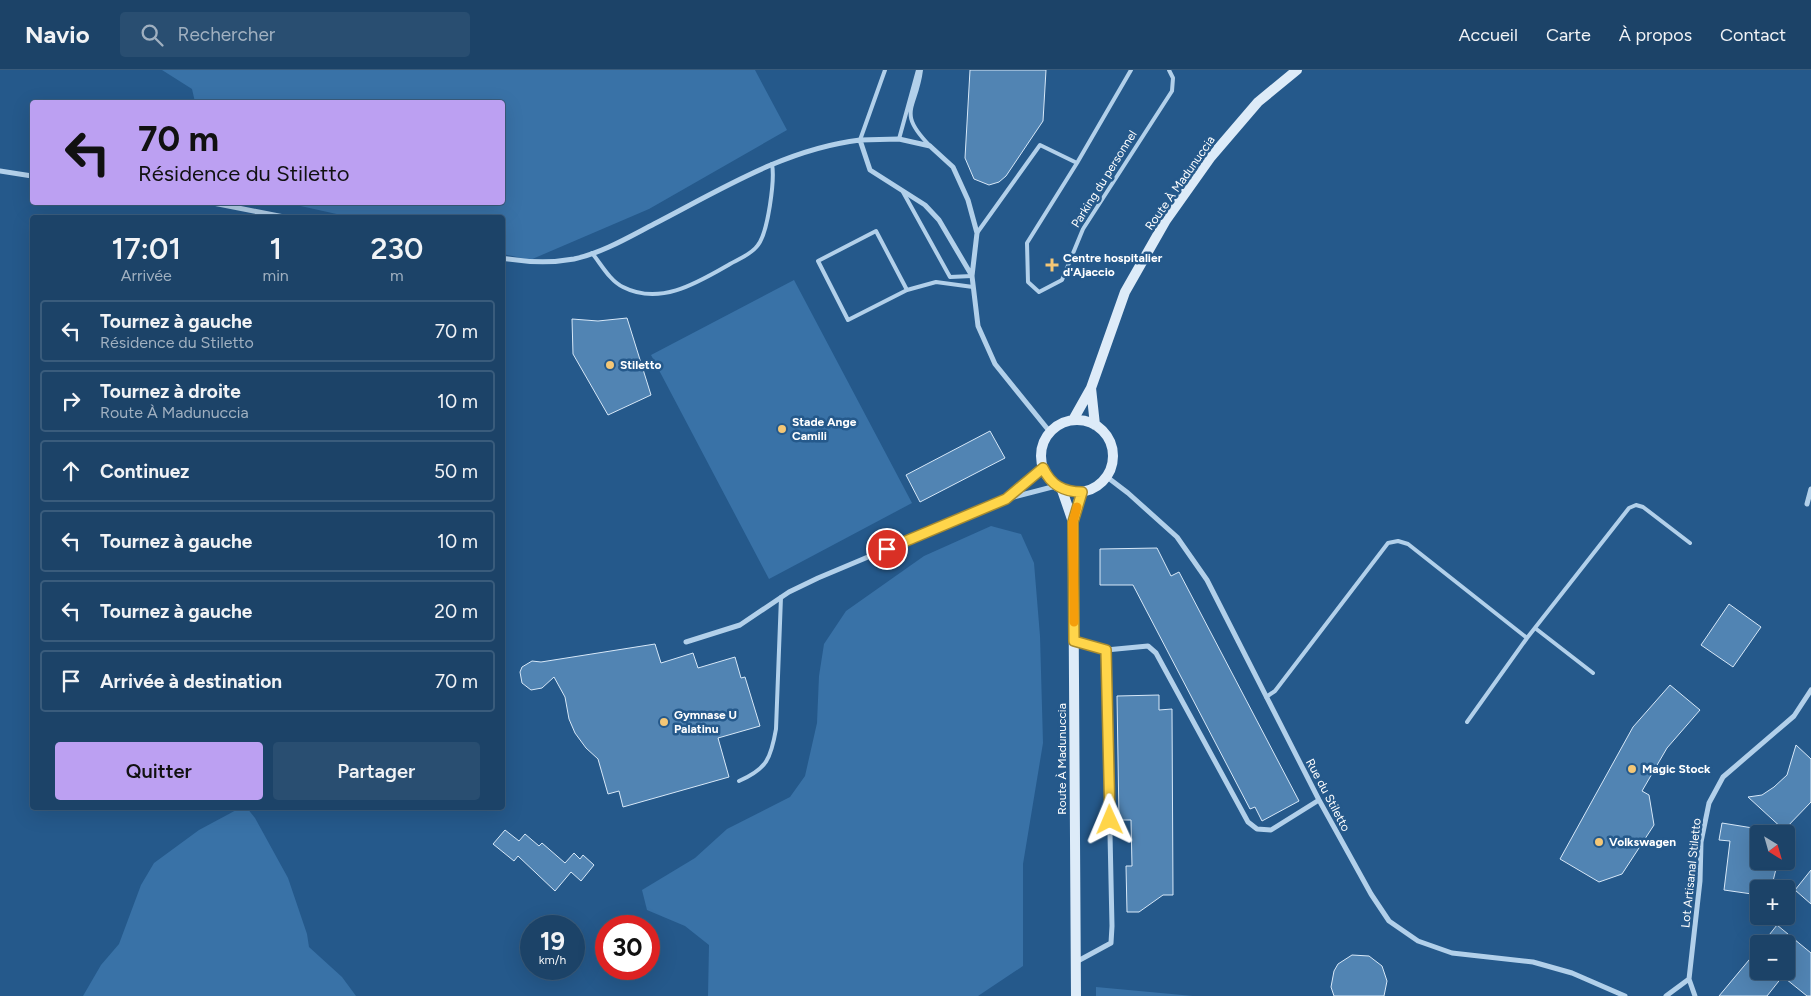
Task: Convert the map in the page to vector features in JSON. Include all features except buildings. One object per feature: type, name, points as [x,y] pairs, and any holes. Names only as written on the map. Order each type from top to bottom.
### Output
[{"type":"main road","name":"Route À Madunuccia","points":[[1073,420],[1091,388],[1125,292],[1166,220],[1210,158],[1258,102],[1297,70]]},
{"type":"main road","points":[[1091,388],[1095,425]]},
{"type":"main road","points":[[1059,488],[1082,492],[1095,487],[1106,477],[1112,466],[1113,454],[1110,442],[1104,432],[1095,425],[1073,420],[1057,426],[1050,432],[1041,449],[1043,468],[1048,478],[1059,488],[1073,522]]},
{"type":"main road","points":[[1073,522],[1082,492]]},
{"type":"main road","name":"Route À Madunuccia","points":[[1073,522],[1076,996]]},
{"type":"street","points":[[505,258],[564,260],[592,253],[619,242],[772,164],[810,149],[860,140],[899,139],[930,146],[953,167],[968,200],[977,233],[972,276],[978,326],[996,364],[1050,432]]},
{"type":"street","points":[[860,140],[870,170],[925,204],[939,220],[972,276]]},
{"type":"street","points":[[0,171],[30,176]]},
{"type":"street","points":[[223,205],[274,215]]},
{"type":"street","points":[[1006,499],[1043,468]]},
{"type":"street","name":"Rue du Stiletto","points":[[1106,477],[1128,493],[1177,537],[1206,580],[1319,800],[1389,921],[1418,941],[1452,953],[1533,962],[1572,973],[1625,996]]},
{"type":"street","points":[[686,642],[740,625],[781,597],[818,578],[1006,499],[1059,488]]},
{"type":"street","points":[[1807,504],[1811,489]]},
{"type":"street","points":[[1074,641],[1106,650],[1148,646],[1156,653],[1248,822],[1257,829],[1271,830],[1319,800]]},
{"type":"street","points":[[1076,962],[1111,943],[1106,650]]},
{"type":"street","name":"Lot Artisanal Stiletto","points":[[1689,979],[1700,881],[1701,842],[1709,803],[1724,777],[1794,716],[1811,690]]},
{"type":"street","points":[[1666,996],[1689,979],[1696,996]]},
{"type":"lane","points":[[860,140],[885,70]]},
{"type":"lane","points":[[899,139],[919,70]]},
{"type":"lane","points":[[919,70],[910,116],[912,126],[937,153]]},
{"type":"lane","name":"Parking du personnel","points":[[1131,70],[1078,163],[1027,243],[1028,282],[1039,292],[1062,280],[1083,229],[1172,90],[1173,78],[1169,70]]},
{"type":"lane","points":[[977,233],[1040,146],[1078,163]]},
{"type":"lane","points":[[592,253],[621,286],[635,292],[660,294],[680,290],[709,276],[750,252],[762,238],[772,195],[774,175],[772,164]]},
{"type":"lane","points":[[900,188],[950,277],[972,276]]},
{"type":"lane","points":[[907,290],[876,231],[818,261],[848,320],[907,290],[936,282],[973,287]]},
{"type":"lane","points":[[1467,722],[1527,638],[1630,508],[1636,504],[1643,507],[1690,543]]},
{"type":"lane","points":[[1266,697],[1275,691],[1388,543],[1398,541],[1408,544],[1527,638]]},
{"type":"lane","points":[[739,781],[761,769],[772,750],[776,730],[781,597]]},
{"type":"lane","points":[[1535,628],[1593,673]]},
{"type":"shaded area","points":[[162,70],[755,70],[787,130],[649,209],[530,260],[505,254],[505,215],[341,215],[296,205],[505,205],[505,100],[195,100],[192,89]]},
{"type":"shaded area","name":"Stade Ange Camili","points":[[794,280],[912,503],[769,579],[651,355]]},
{"type":"shaded area","points":[[991,526],[1021,534],[1034,563],[1040,636],[1043,743],[1023,864],[1023,966],[978,996],[708,996],[709,945],[685,926],[647,910],[642,890],[695,858],[727,829],[790,797],[805,776],[817,723],[819,676],[824,644],[846,611],[924,556]]},
{"type":"shaded area","points":[[236,810],[249,810],[255,818],[288,878],[307,934],[309,947],[342,977],[356,996],[83,996],[101,965],[119,944],[141,885],[154,863],[199,830]]},
{"type":"shaded area","points":[[1096,987],[1193,996],[1096,996]]},
{"type":"slow traffic","points":[[1074,622],[1073,522],[1077,507]]},
{"type":"place","name":"Centre hospitalier d'Ajaccio","points":[[1052,265]]},
{"type":"place","name":"Stiletto","points":[[610,365]]},
{"type":"place","name":"Stade Ange Camili","points":[[782,429]]},
{"type":"place","name":"Gymnase U Palatinu","points":[[664,722]]},
{"type":"place","name":"Magic Stock","points":[[1632,769]]},
{"type":"place","name":"Volkswagen","points":[[1599,842]]},
{"type":"route","points":[[887,549],[1006,499],[1043,468],[1048,478],[1062,490],[1082,492],[1073,522],[1074,641],[1106,650],[1110,820]]}]
